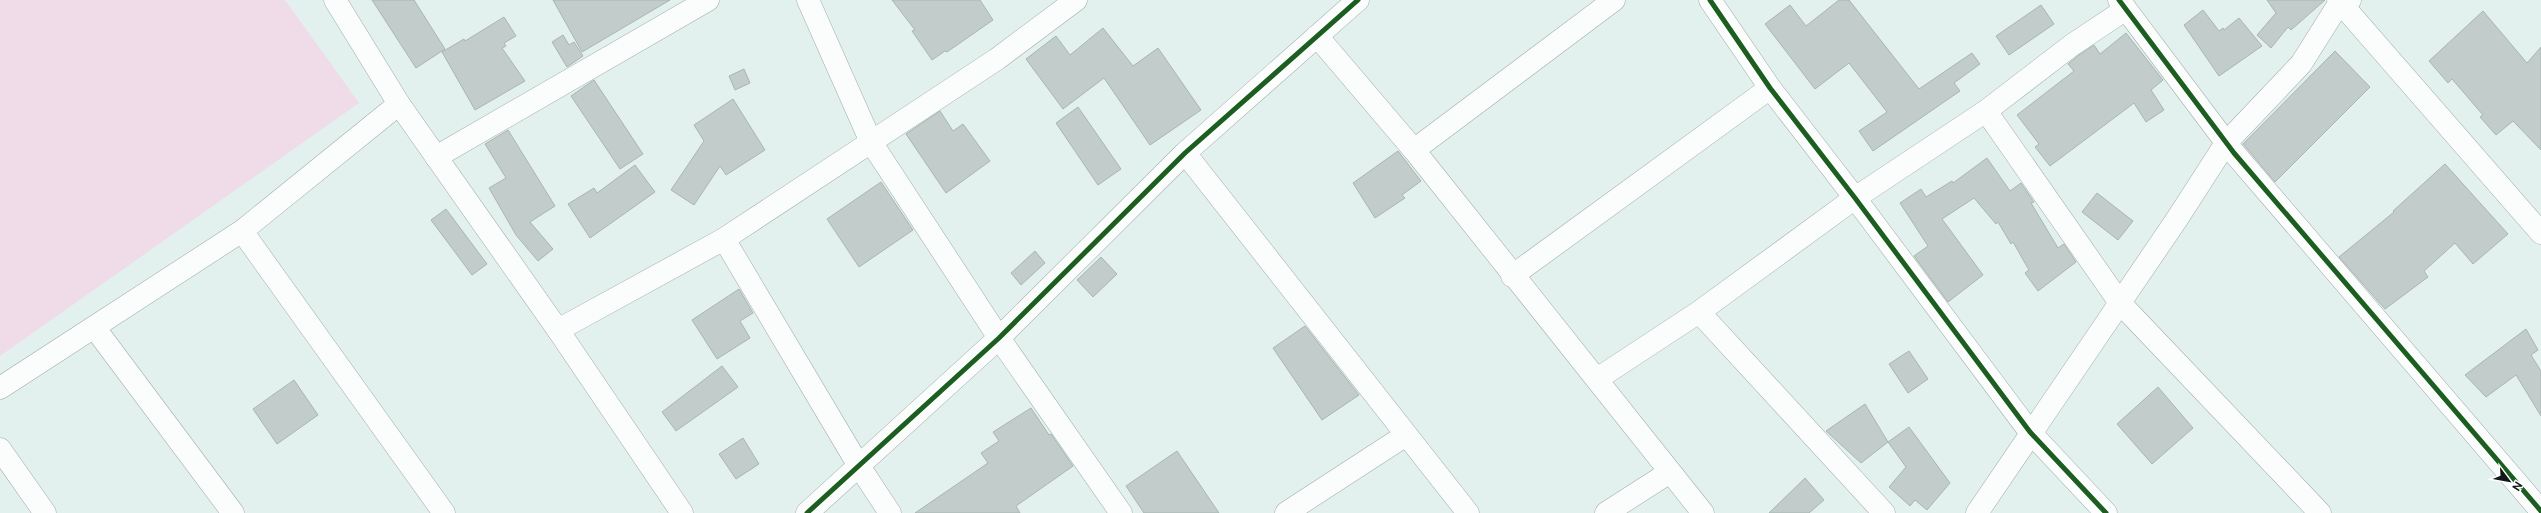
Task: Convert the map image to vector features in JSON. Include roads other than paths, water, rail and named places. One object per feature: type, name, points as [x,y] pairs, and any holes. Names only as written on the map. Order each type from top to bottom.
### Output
[{"type":"street","points":[[436,157],[708,0]]},
{"type":"street","points":[[808,0],[871,142],[999,338],[1121,513]]},
{"type":"street","points":[[558,330],[724,239],[997,59],[1076,0]]},
{"type":"street","points":[[807,513],[999,338],[1185,153],[1358,0]]},
{"type":"street","points":[[1414,150],[1614,0]]},
{"type":"street","points":[[1710,0],[1770,88],[1855,198],[2030,432],[2106,513]]},
{"type":"street","points":[[339,1],[399,104],[558,330],[682,513]]},
{"type":"street","points":[[1977,513],[2030,432],[2120,303],[2226,143],[2301,64],[2343,1],[2541,233]]},
{"type":"street","points":[[1597,379],[1699,312],[1855,198],[1986,111],[2123,5],[2226,143],[2541,511]]},
{"type":"street","points":[[1316,36],[1414,150],[1512,276],[1597,379],[1703,513]]},
{"type":"street","points":[[1512,276],[1770,88]]},
{"type":"street","points":[[0,388],[242,231],[399,104]]},
{"type":"street","points":[[1986,111],[2120,303],[2320,513]]},
{"type":"street","points":[[1185,153],[1468,513]]},
{"type":"street","points":[[242,231],[444,513]]},
{"type":"street","points":[[724,239],[859,466],[890,513]]},
{"type":"street","points":[[1699,312],[1884,513]]},
{"type":"street","points":[[94,327],[233,513]]},
{"type":"street","points":[[1286,513],[1406,435]]},
{"type":"street","points":[[0,449],[45,513]]},
{"type":"street","points":[[1606,513],[1670,472]]}]
